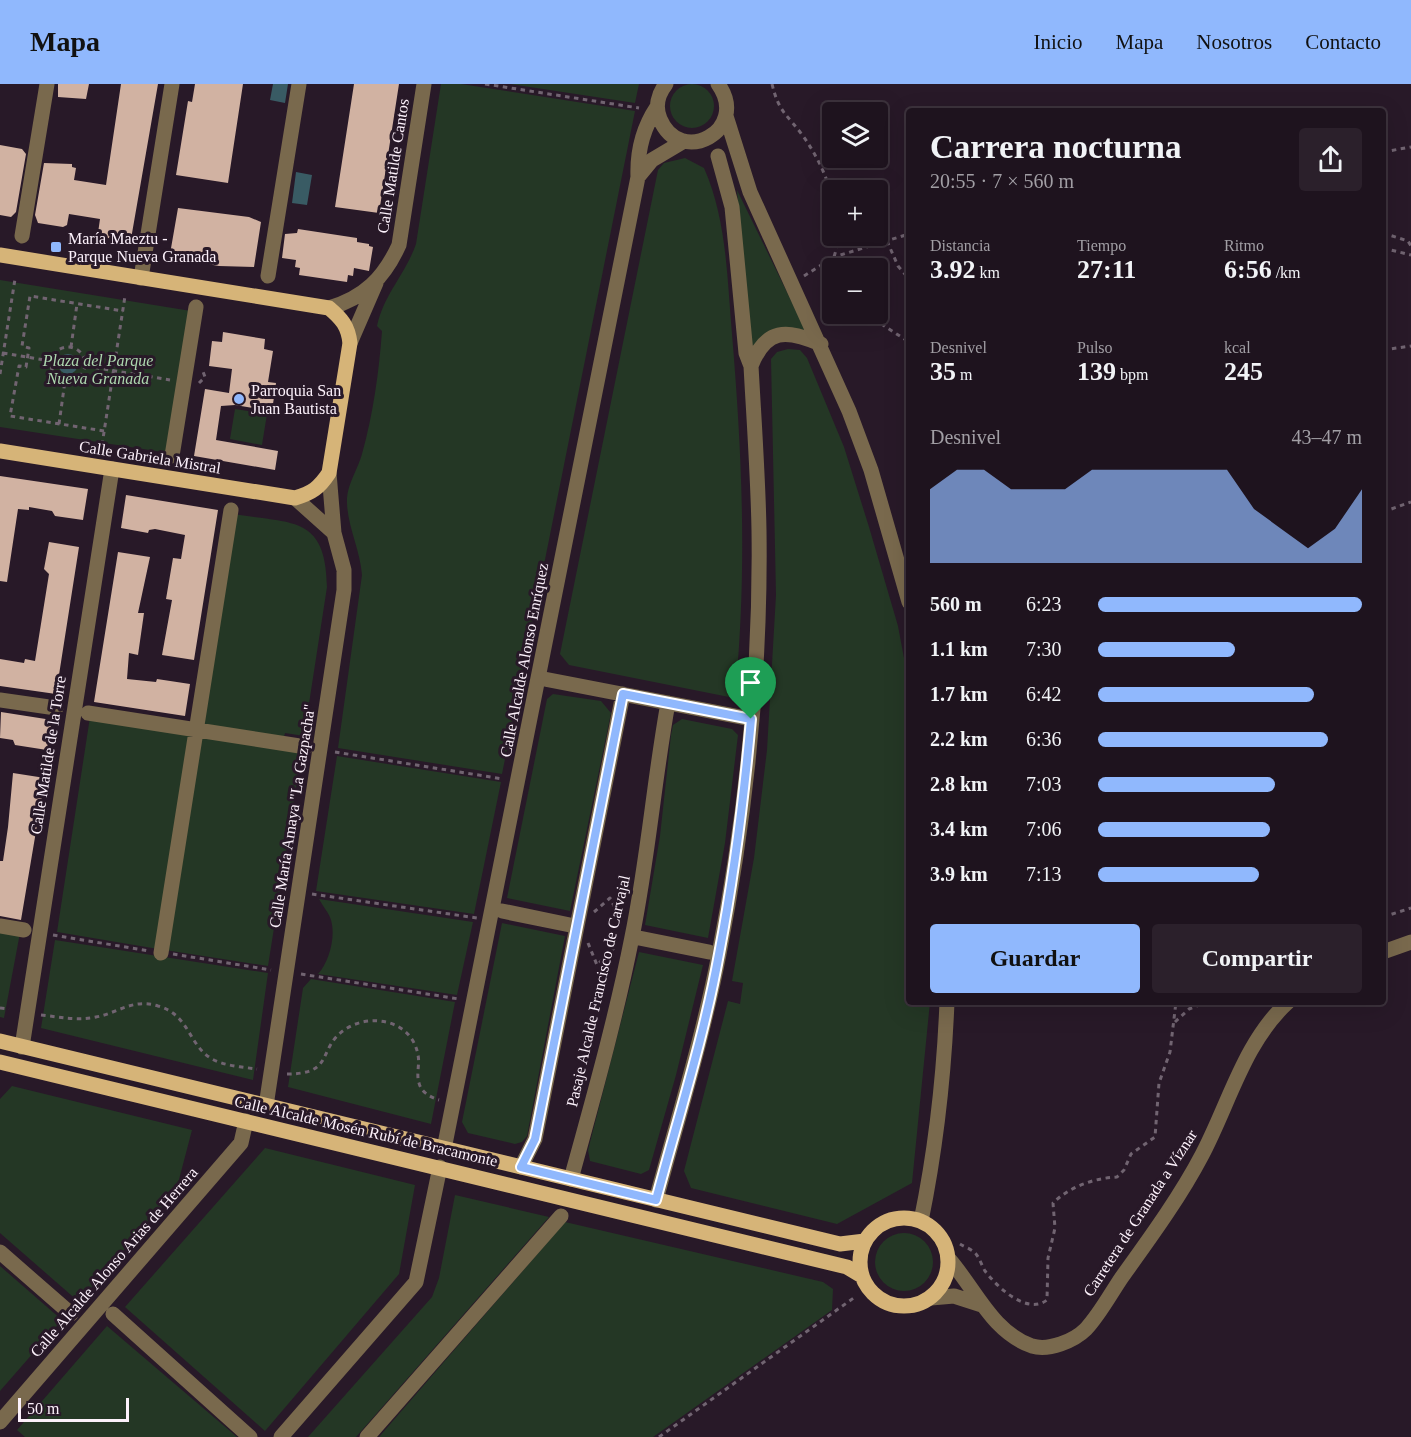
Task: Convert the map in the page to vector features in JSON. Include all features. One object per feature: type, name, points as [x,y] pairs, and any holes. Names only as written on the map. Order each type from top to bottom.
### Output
[{"type":"main road","points":[[0,255],[329,308],[342,318],[348,329],[350,343],[329,473],[321,486],[310,494],[295,498]]},
{"type":"main road","name":"Calle Gabriela Mistral","points":[[0,452],[295,498]]},
{"type":"main road","name":"Calle Alcalde Mosén Rubí de Bracamonte","points":[[0,1041],[840,1244],[865,1241]]},
{"type":"main road","name":"Calle Alcalde Mosén Rubí de Bracamonte","points":[[0,1062],[847,1267],[862,1276]]},
{"type":"main road","points":[[902,1218],[921,1221],[940,1234],[949,1259],[946,1278],[931,1298],[920,1304],[903,1307],[888,1304],[876,1296],[862,1276],[859,1262],[865,1241],[878,1226],[890,1220],[902,1218]]},
{"type":"street","points":[[22,236],[46,84]]},
{"type":"street","points":[[141,278],[172,84]]},
{"type":"street","points":[[268,276],[298,84]]},
{"type":"street","name":"Calle Matilde Cantos","points":[[350,343],[376,283],[389,267],[399,245],[424,84]]},
{"type":"street","name":"Calle Alcalde Alonso Enríquez","points":[[444,1149],[638,177],[637,164],[645,125],[657,107],[666,84]]},
{"type":"street","points":[[718,84],[727,99],[726,116],[750,192],[821,344],[871,470],[906,592]]},
{"type":"street","points":[[657,107],[663,126],[675,138],[684,141],[706,139],[720,129],[726,116]]},
{"type":"street","points":[[706,139],[750,192]]},
{"type":"street","points":[[638,177],[652,160],[684,141]]},
{"type":"street","points":[[656,1200],[697,1052],[719,954],[737,846],[757,638],[759,529],[751,366],[746,353],[732,207],[718,156]]},
{"type":"street","name":"Calle Matilde Cantos","points":[[329,308],[346,303],[376,283]]},
{"type":"street","points":[[172,456],[196,307]]},
{"type":"street","points":[[751,366],[756,352],[767,340],[778,334],[789,333],[821,344]]},
{"type":"street","name":"Calle Matilde de la Torre","points":[[22,1047],[112,469]]},
{"type":"street","name":"Calle María Amaya \"La Gazpacha\"","points":[[266,1106],[344,590],[342,557],[334,533],[329,473]]},
{"type":"street","points":[[295,498],[334,533]]},
{"type":"street","points":[[161,953],[231,510]]},
{"type":"street","points":[[539,678],[751,719]]},
{"type":"street","name":"Pasaje Alcalde Francisco de Carvajal","points":[[521,1167],[535,1139],[623,694]]},
{"type":"street","points":[[0,699],[56,708]]},
{"type":"street","name":"Pasaje Alcalde Francisco de Carvajal","points":[[571,1179],[610,1037],[633,937],[652,826],[668,703]]},
{"type":"street","points":[[88,713],[306,747]]},
{"type":"street","points":[[502,911],[570,925]]},
{"type":"street","points":[[0,926],[24,930]]},
{"type":"street","points":[[639,938],[709,952]]},
{"type":"street","points":[[1386,951],[1411,942]]},
{"type":"street","points":[[921,1221],[937,1128],[948,1005]]},
{"type":"street","name":"Carretera de Granada a Víznar","points":[[982,1305],[1000,1327],[1035,1347],[1061,1345],[1085,1330],[1201,1156],[1252,1048],[1270,1018],[1285,1005]]},
{"type":"street","name":"Calle Alcalde Alonso Arias de Herrera","points":[[0,1422],[241,1143],[246,1121]]},
{"type":"street","points":[[281,1437],[416,1282],[440,1167]]},
{"type":"street","points":[[367,1437],[561,1216]]},
{"type":"street","points":[[0,1252],[71,1314]]},
{"type":"street","points":[[949,1259],[982,1305]]},
{"type":"street","points":[[931,1298],[954,1296],[982,1305]]},
{"type":"street","points":[[113,1314],[250,1437]]},
{"type":"path","points":[[485,84],[641,108]]},
{"type":"path","points":[[772,84],[779,109],[802,135],[824,169],[827,180]]},
{"type":"path","points":[[1386,151],[1411,147]]},
{"type":"path","points":[[1386,234],[1408,241],[1411,246]]},
{"type":"path","points":[[888,241],[906,235]]},
{"type":"path","points":[[888,243],[898,266],[906,275]]},
{"type":"path","points":[[834,257],[837,246]]},
{"type":"path","points":[[800,279],[834,257],[870,246]]},
{"type":"path","points":[[1386,249],[1411,255]]},
{"type":"path","points":[[0,374],[15,279]]},
{"type":"path","points":[[102,445],[125,296]]},
{"type":"path","points":[[104,431],[10,416],[19,366],[26,367],[29,348],[21,346],[30,297],[123,311]]},
{"type":"path","points":[[71,347],[77,304]]},
{"type":"path","points":[[881,324],[906,340]]},
{"type":"path","points":[[1386,350],[1411,346]]},
{"type":"path","points":[[71,347],[84,356],[86,366],[81,376],[65,381],[55,376],[51,361],[56,351],[71,347]]},
{"type":"path","points":[[3,353],[51,361]]},
{"type":"path","points":[[86,366],[184,382]]},
{"type":"path","points":[[199,376],[207,377]]},
{"type":"path","points":[[59,424],[65,381]]},
{"type":"path","points":[[1386,511],[1411,502]]},
{"type":"path","points":[[335,752],[504,779]]},
{"type":"path","points":[[312,894],[477,918]]},
{"type":"path","points":[[589,918],[610,898],[623,924]]},
{"type":"path","points":[[1386,915],[1411,908]]},
{"type":"path","points":[[585,936],[597,965],[619,943]]},
{"type":"path","points":[[301,974],[459,999]]},
{"type":"path","points":[[40,1014],[79,1020],[100,1017],[137,1003],[155,1005],[181,1018],[202,1052],[212,1059],[256,1069]]},
{"type":"path","points":[[960,1244],[976,1253],[986,1272],[1006,1292],[1028,1305],[1039,1306],[1047,1300],[1048,1258],[1055,1228],[1053,1203],[1060,1196],[1082,1185],[1117,1177],[1124,1170],[1131,1154],[1155,1137],[1159,1083],[1170,1052],[1176,1005]]},
{"type":"path","points":[[1173,1023],[1189,1009],[1199,1005]]},
{"type":"path","points":[[0,1008],[9,1009]]},
{"type":"path","points":[[287,1074],[304,1074],[315,1070],[338,1034],[357,1022],[372,1019],[387,1020],[412,1039],[418,1054],[418,1082],[428,1095],[439,1101]]},
{"type":"path","points":[[659,1437],[855,1297]]},
{"type":"green space","points":[[441,84],[461,84],[635,111],[502,774],[338,748],[362,575],[347,508],[347,498],[362,454],[372,409],[382,331],[377,326],[384,304],[416,244]]},
{"type":"green space","points":[[510,84],[639,84],[635,103]]},
{"type":"green space","points":[[692,84],[701,85],[708,90],[713,97],[713,115],[708,122],[701,127],[692,128],[683,127],[676,122],[671,115],[670,106],[671,97],[676,90],[683,85]]},
{"type":"green space","points":[[685,158],[704,168],[712,188],[722,229],[729,292],[738,422],[742,553],[736,685],[734,694],[729,697],[569,665],[560,654],[658,170],[664,163]]},
{"type":"green space","points":[[737,190],[806,331],[750,353]]},
{"type":"green space","name":"Plaza del Parque Nueva Granada","points":[[0,280],[191,311],[169,453],[0,427]]},
{"type":"green space","points":[[788,349],[800,350],[807,358],[844,447],[898,626],[906,669],[906,1005],[930,1005],[912,1183],[837,1224],[691,1188],[684,1171],[728,1001],[740,1004],[743,983],[732,981],[754,858],[767,750],[776,595],[771,359],[777,352]]},
{"type":"green space","points":[[235,409],[267,414],[262,445],[230,439]]},
{"type":"green space","points":[[234,514],[302,527],[312,535],[320,547],[325,564],[327,587],[304,736],[285,733],[283,741],[201,727]]},
{"type":"green space","points":[[553,694],[601,701],[611,713],[570,911],[507,898],[547,699]]},
{"type":"green space","points":[[90,717],[192,733],[158,949],[57,932]]},
{"type":"green space","points":[[682,719],[732,729],[738,735],[725,843],[708,938],[645,925],[660,836],[671,735],[673,725]]},
{"type":"green space","points":[[201,735],[302,751],[268,966],[165,950]]},
{"type":"green space","points":[[337,756],[501,782],[474,914],[316,891]]},
{"type":"green space","points":[[319,899],[473,922],[457,995],[318,974],[328,956],[333,934],[330,917]]},
{"type":"green space","points":[[502,923],[565,936],[527,1136],[522,1142],[515,1144],[468,1133],[462,1122]]},
{"type":"green space","points":[[0,930],[20,933],[4,1018],[0,1017]]},
{"type":"green space","points":[[55,940],[268,973],[253,1080],[41,1028]]},
{"type":"green space","points":[[639,952],[703,965],[676,1075],[649,1170],[641,1174],[590,1161],[588,1150]]},
{"type":"green space","points":[[311,979],[455,1002],[431,1124],[288,1087],[303,988]]},
{"type":"green space","points":[[12,1086],[192,1130],[176,1191],[79,1302],[0,1233],[0,1099]]},
{"type":"green space","points":[[265,1148],[415,1185],[399,1274],[265,1431],[125,1307]]},
{"type":"green space","points":[[455,1195],[549,1217],[356,1437],[308,1437],[432,1297],[439,1278]]},
{"type":"green space","points":[[565,1222],[823,1282],[833,1289],[832,1310],[653,1437],[379,1437]]},
{"type":"green space","points":[[904,1233],[920,1238],[928,1246],[933,1262],[928,1278],[920,1286],[904,1291],[888,1286],[880,1278],[875,1262],[880,1246],[888,1238]]},
{"type":"green space","points":[[0,1266],[62,1320],[0,1391]]},
{"type":"green space","points":[[107,1326],[237,1437],[25,1437],[17,1430]]},
{"type":"water","points":[[273,84],[288,84],[285,103],[270,100]]},
{"type":"water","points":[[296,172],[312,175],[307,205],[292,203]]},
{"type":"water","points":[[68,354],[75,357],[78,364],[75,371],[68,374],[61,371],[58,364],[61,357]]},
{"type":"building","points":[[58,84],[89,84],[86,99],[58,97]]},
{"type":"building","points":[[121,84],[158,84],[131,239],[127,238],[126,241],[102,237],[102,234],[98,233],[100,219],[69,214],[67,225],[63,227],[38,223],[35,215],[44,163],[72,164],[72,167],[76,168],[74,180],[106,185]]},
{"type":"building","points":[[195,84],[243,84],[228,183],[176,175],[188,101],[192,102]]},
{"type":"building","points":[[354,84],[399,84],[379,213],[335,207]]},
{"type":"building","points":[[0,145],[22,149],[26,154],[16,212],[11,217],[0,215]]},
{"type":"building","points":[[178,208],[249,217],[261,222],[254,267],[219,266],[178,259],[179,255],[170,254]]},
{"type":"building","points":[[298,229],[357,238],[357,242],[369,244],[373,247],[369,271],[354,268],[353,276],[348,275],[347,282],[299,275],[300,268],[295,267],[296,260],[282,258],[285,234],[297,233]]},
{"type":"building","name":"Parroquia San Juan Bautista","points":[[223,332],[265,339],[264,349],[273,351],[268,382],[276,383],[272,411],[235,405],[221,406],[216,440],[278,451],[275,470],[194,456],[205,389],[229,393],[232,369],[209,366],[212,341],[222,342]]},
{"type":"building","points":[[0,476],[88,489],[83,520],[55,516],[52,511],[29,507],[29,510],[18,509],[7,582],[0,581]]},
{"type":"building","points":[[126,495],[218,510],[194,660],[162,655],[172,600],[166,599],[173,558],[181,559],[185,535],[155,529],[149,530],[148,533],[121,528]]},
{"type":"building","points":[[49,542],[79,547],[56,694],[0,686],[0,659],[24,663],[25,659],[35,661],[49,574],[44,569]]},
{"type":"building","points":[[118,552],[150,557],[138,613],[144,613],[138,655],[129,653],[127,679],[156,682],[157,679],[190,684],[185,716],[94,702]]},
{"type":"building","points":[[1,712],[52,720],[47,750],[15,745],[13,740],[0,738]]},
{"type":"building","points":[[13,773],[45,778],[21,920],[0,916],[0,861],[3,861]]},
{"type":"place","name":"María Maeztu - Parque Nueva Granada","points":[[56,247]]},
{"type":"place","name":"Parroquia San Juan Bautista","points":[[239,399]]},
{"type":"route","points":[[623,694],[751,719],[737,846],[719,954],[697,1052],[656,1200],[521,1167],[535,1139],[623,694]]}]
